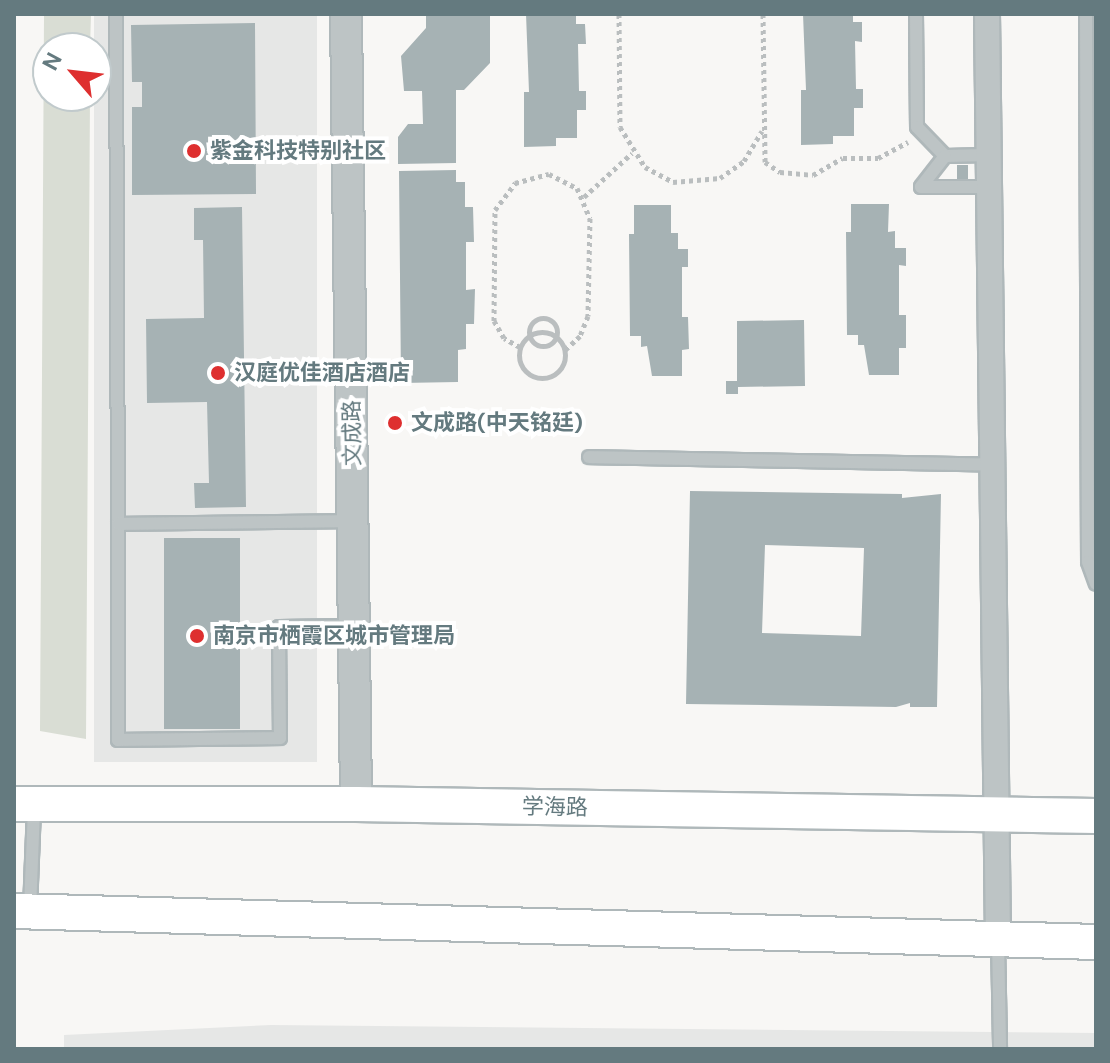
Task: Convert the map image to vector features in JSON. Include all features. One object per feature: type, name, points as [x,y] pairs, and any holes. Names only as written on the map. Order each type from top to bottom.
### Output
[{"type":"main road","name":"学海路","points":[[24,804],[356,804],[1096,816]]},
{"type":"main road","points":[[22,911],[1096,942]]},
{"type":"street","name":"文成路","points":[[346,14],[356,804]]},
{"type":"street","points":[[987,14],[998,940]]},
{"type":"lane","points":[[116,14],[118,740],[280,738],[279,627],[354,626]]},
{"type":"lane","points":[[916,14],[917,127],[945,156],[988,155]]},
{"type":"lane","points":[[1086,14],[1088,562],[1096,584]]},
{"type":"lane","points":[[945,156],[921,187],[989,187]]},
{"type":"lane","points":[[589,457],[992,465]]},
{"type":"lane","points":[[118,524],[353,521]]},
{"type":"lane","points":[[22,911],[24,804]]},
{"type":"lane","points":[[998,940],[1000,1049]]},
{"type":"path","points":[[619,14],[620,127],[632,153],[658,176],[705,183],[744,161],[765,122]]},
{"type":"path","points":[[763,14],[765,162],[780,172],[813,175],[843,158],[878,158],[902,144],[928,139]]},
{"type":"path","points":[[584,197],[632,153]]},
{"type":"path","points":[[538,174],[559,176],[584,197],[590,218],[588,316],[580,336],[565,350],[560,371],[543,379],[526,373],[520,347],[504,338],[494,321],[493,221],[499,200],[515,183],[538,174]]},
{"type":"path","points":[[530,336],[531,326],[542,318],[555,325],[556,337],[565,350]]},
{"type":"path","points":[[520,347],[530,336],[541,332],[556,337]]},
{"type":"path","points":[[530,336],[544,347],[556,337]]},
{"type":"shaded area","points":[[44,14],[91,14],[90,32],[44,32]]},
{"type":"shaded area","points":[[94,14],[317,14],[317,762],[94,762],[94,112],[112,112],[112,32],[94,32]]},
{"type":"shaded area","points":[[43,112],[90,112],[86,739],[40,731]]},
{"type":"shaded area","points":[[271,1025],[1096,1033],[1096,1049],[64,1049],[64,1035]]},
{"type":"building","points":[[426,14],[490,14],[490,63],[464,90],[456,90],[456,163],[398,164],[398,137],[408,124],[423,124],[422,91],[404,91],[401,56],[426,28]]},
{"type":"building","points":[[526,14],[576,14],[576,24],[585,24],[586,44],[578,44],[579,91],[586,91],[586,110],[577,110],[577,138],[556,138],[556,146],[524,147],[524,92],[529,92]]},
{"type":"building","points":[[803,14],[853,14],[853,22],[862,22],[862,42],[855,41],[856,89],[863,89],[863,108],[854,108],[854,136],[833,136],[833,144],[801,145],[801,90],[806,90]]},
{"type":"building","name":"紫金科技特别社区","points":[[255,23],[256,194],[132,195],[132,107],[142,107],[142,82],[132,82],[131,25]]},
{"type":"building","points":[[957,165],[968,165],[968,179],[957,179]]},
{"type":"building","points":[[456,170],[456,182],[465,182],[465,207],[473,207],[474,242],[466,242],[466,290],[475,289],[474,324],[466,324],[466,349],[458,350],[458,382],[401,383],[399,171]]},
{"type":"building","points":[[851,204],[889,204],[888,232],[895,231],[895,248],[906,248],[906,266],[899,265],[899,315],[906,315],[906,348],[899,348],[899,375],[869,375],[864,345],[858,345],[858,335],[847,335],[846,232],[851,232]]},
{"type":"building","points":[[634,205],[671,205],[671,233],[678,233],[678,249],[688,249],[688,267],[682,267],[682,317],[688,317],[689,349],[682,350],[682,376],[652,376],[647,346],[641,347],[641,336],[630,336],[629,234],[634,234]]},
{"type":"building","points":[[242,207],[246,507],[195,508],[194,483],[209,483],[207,402],[147,403],[146,319],[204,318],[203,240],[194,240],[194,208]]},
{"type":"building","points":[[804,320],[805,386],[738,387],[738,394],[726,394],[726,381],[737,381],[737,321]]},
{"type":"building","points":[[690,491],[902,494],[902,498],[941,494],[937,707],[910,707],[910,703],[896,707],[686,704]],"holes":[[[765,545],[864,548],[861,636],[762,633]]]},
{"type":"building","points":[[164,538],[240,538],[240,729],[164,729]]},
{"type":"place","name":"紫金科技特别社区","points":[[194,151]]},
{"type":"place","name":"汉庭优佳酒店酒店","points":[[218,373]]},
{"type":"place","name":"文成路(中天铭廷)","points":[[395,423]]},
{"type":"place","name":"南京市栖霞区城市管理局","points":[[197,636]]}]
